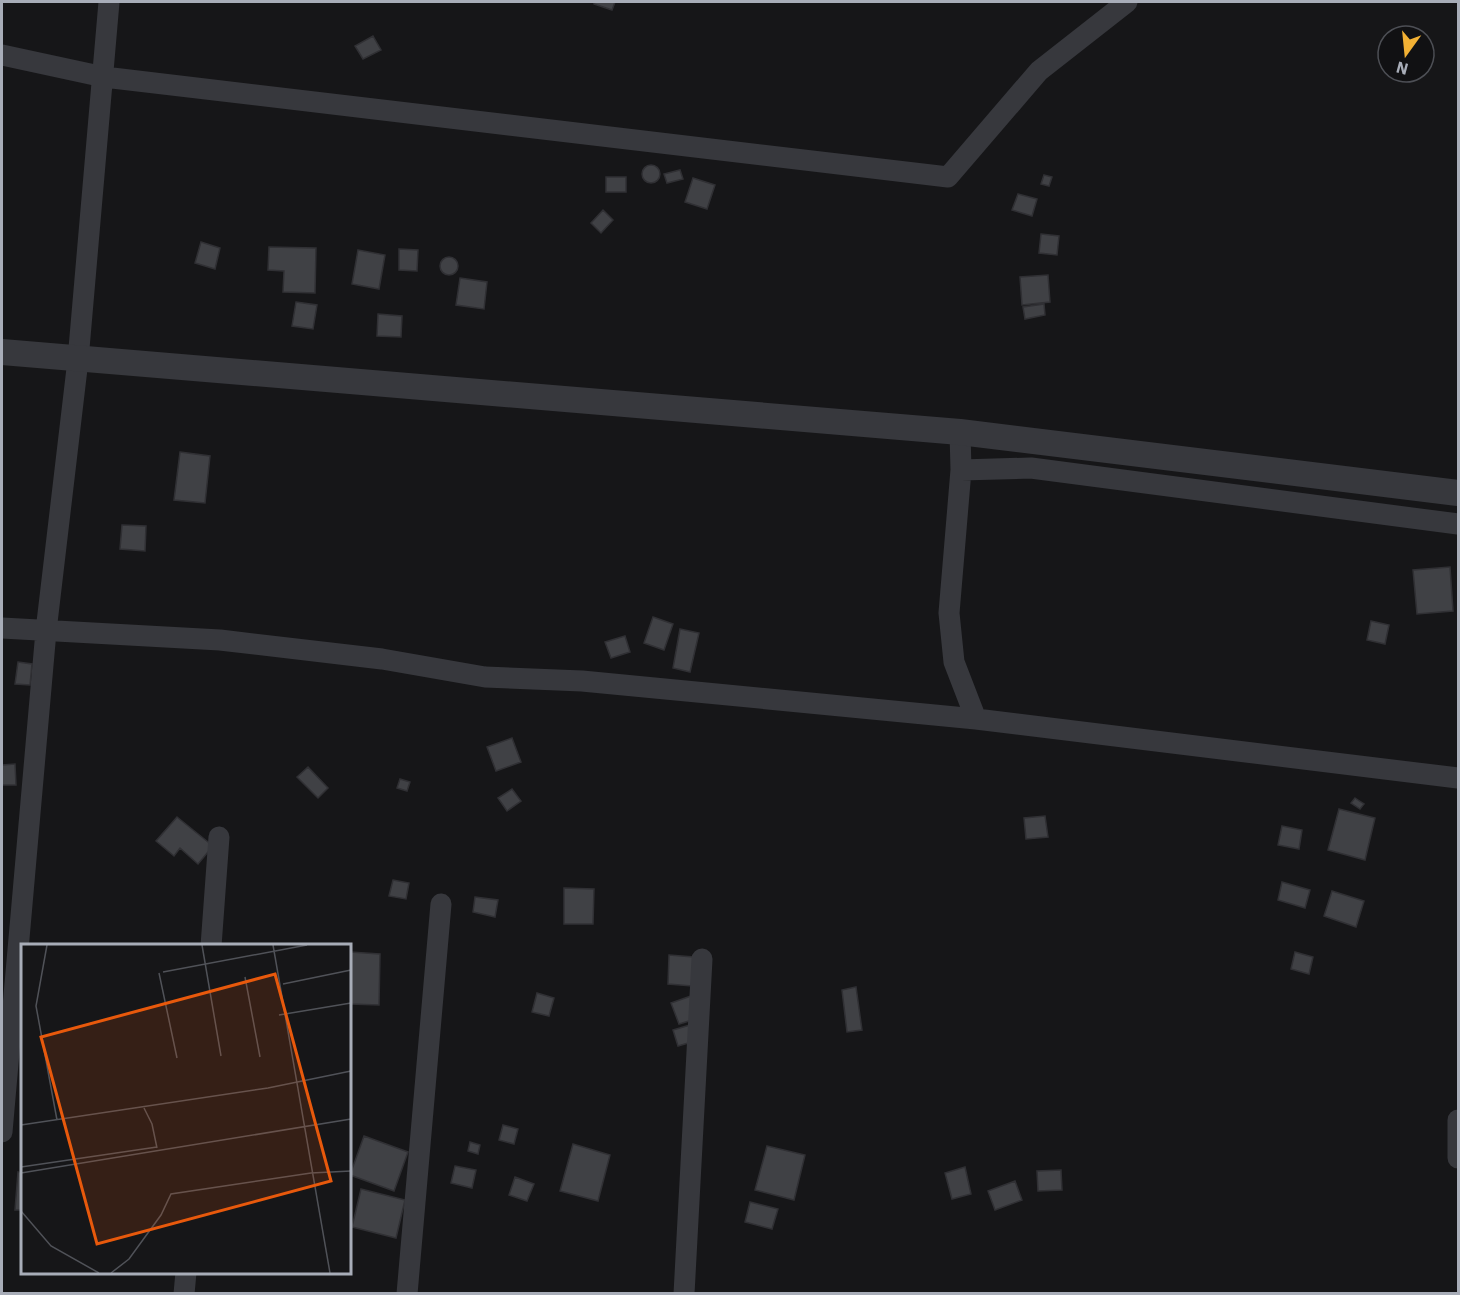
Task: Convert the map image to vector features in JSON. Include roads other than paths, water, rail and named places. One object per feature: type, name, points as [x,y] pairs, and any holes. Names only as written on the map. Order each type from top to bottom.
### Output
[{"type":"street","points":[[2,1132],[46,631],[78,360],[109,2]]},
{"type":"street","points":[[2,55],[104,77],[948,177],[1040,71],[1127,2]]},
{"type":"street","points":[[2,352],[960,432],[1458,494]]},
{"type":"street","points":[[960,432],[961,470],[949,612],[954,662],[976,719]]},
{"type":"street","points":[[961,470],[1031,468],[1458,524]]},
{"type":"street","points":[[2,628],[220,640],[382,659],[485,677],[582,681],[976,719],[1458,778]]},
{"type":"street","points":[[211,944],[219,837]]},
{"type":"street","points":[[407,1293],[441,904]]},
{"type":"street","points":[[684,1293],[702,959]]},
{"type":"street","points":[[2,1044],[21,1046]]},
{"type":"street","points":[[1458,1120],[1458,1158]]},
{"type":"street","points":[[184,1293],[186,1274]]}]
